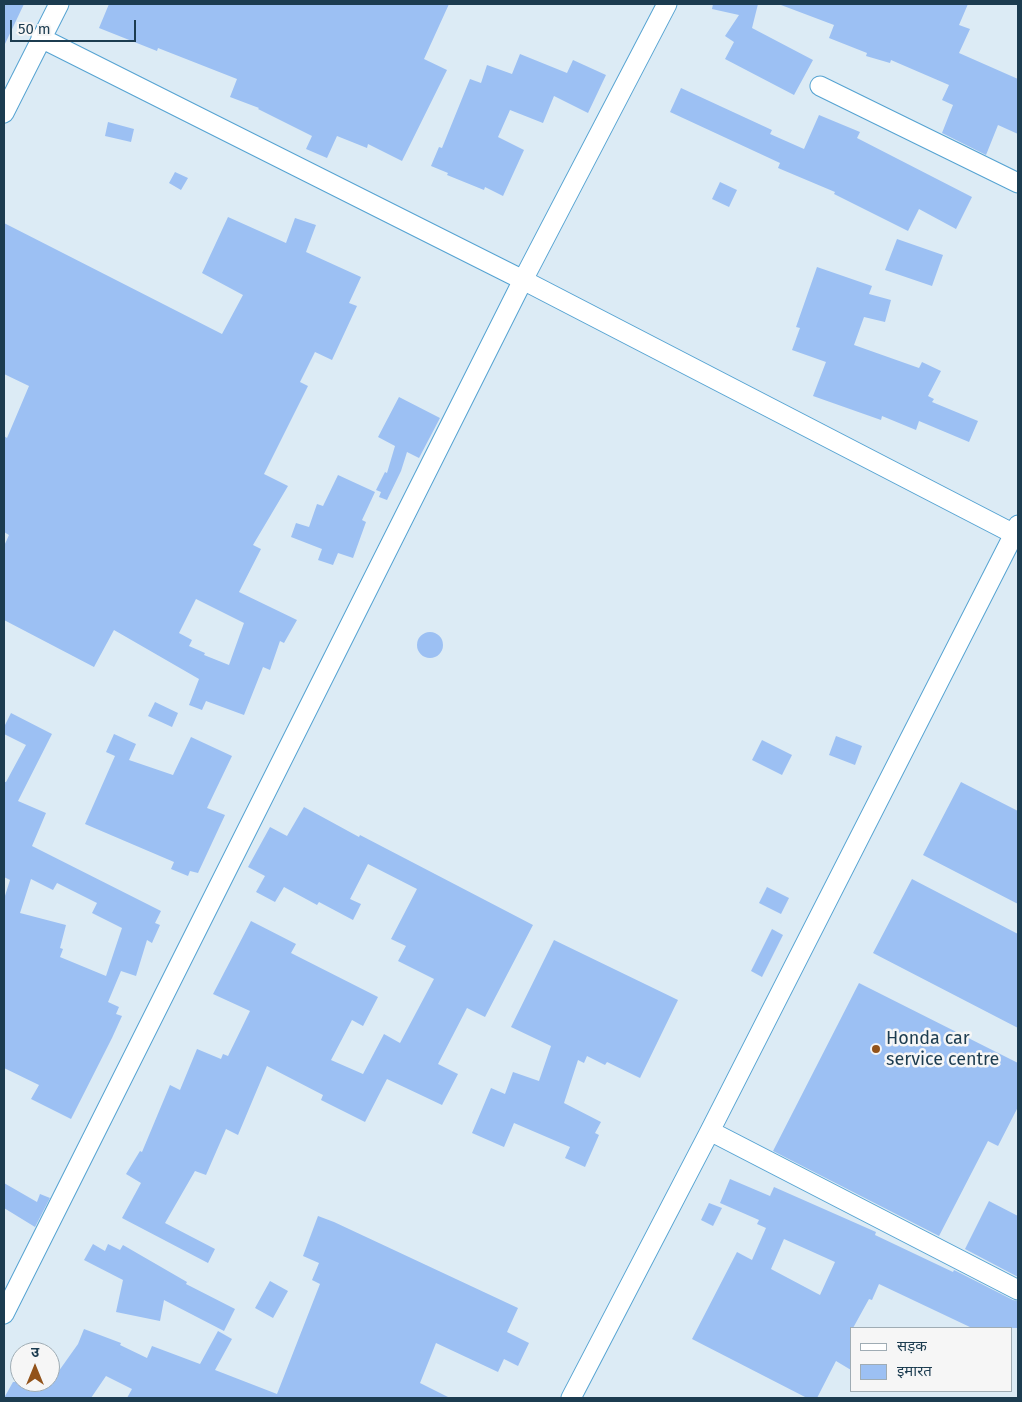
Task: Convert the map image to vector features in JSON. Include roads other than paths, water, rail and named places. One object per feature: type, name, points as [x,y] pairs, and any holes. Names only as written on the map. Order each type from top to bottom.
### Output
[{"type":"street","points":[[4,113],[59,4]]},
{"type":"street","points":[[4,1314],[522,280],[667,4]]},
{"type":"street","points":[[41,38],[1017,532],[571,1398]]},
{"type":"street","points":[[820,86],[1018,183]]},
{"type":"street","points":[[710,1131],[1018,1290]]},
{"type":"place","name":"Honda car service centre","points":[[876,1049]]}]
